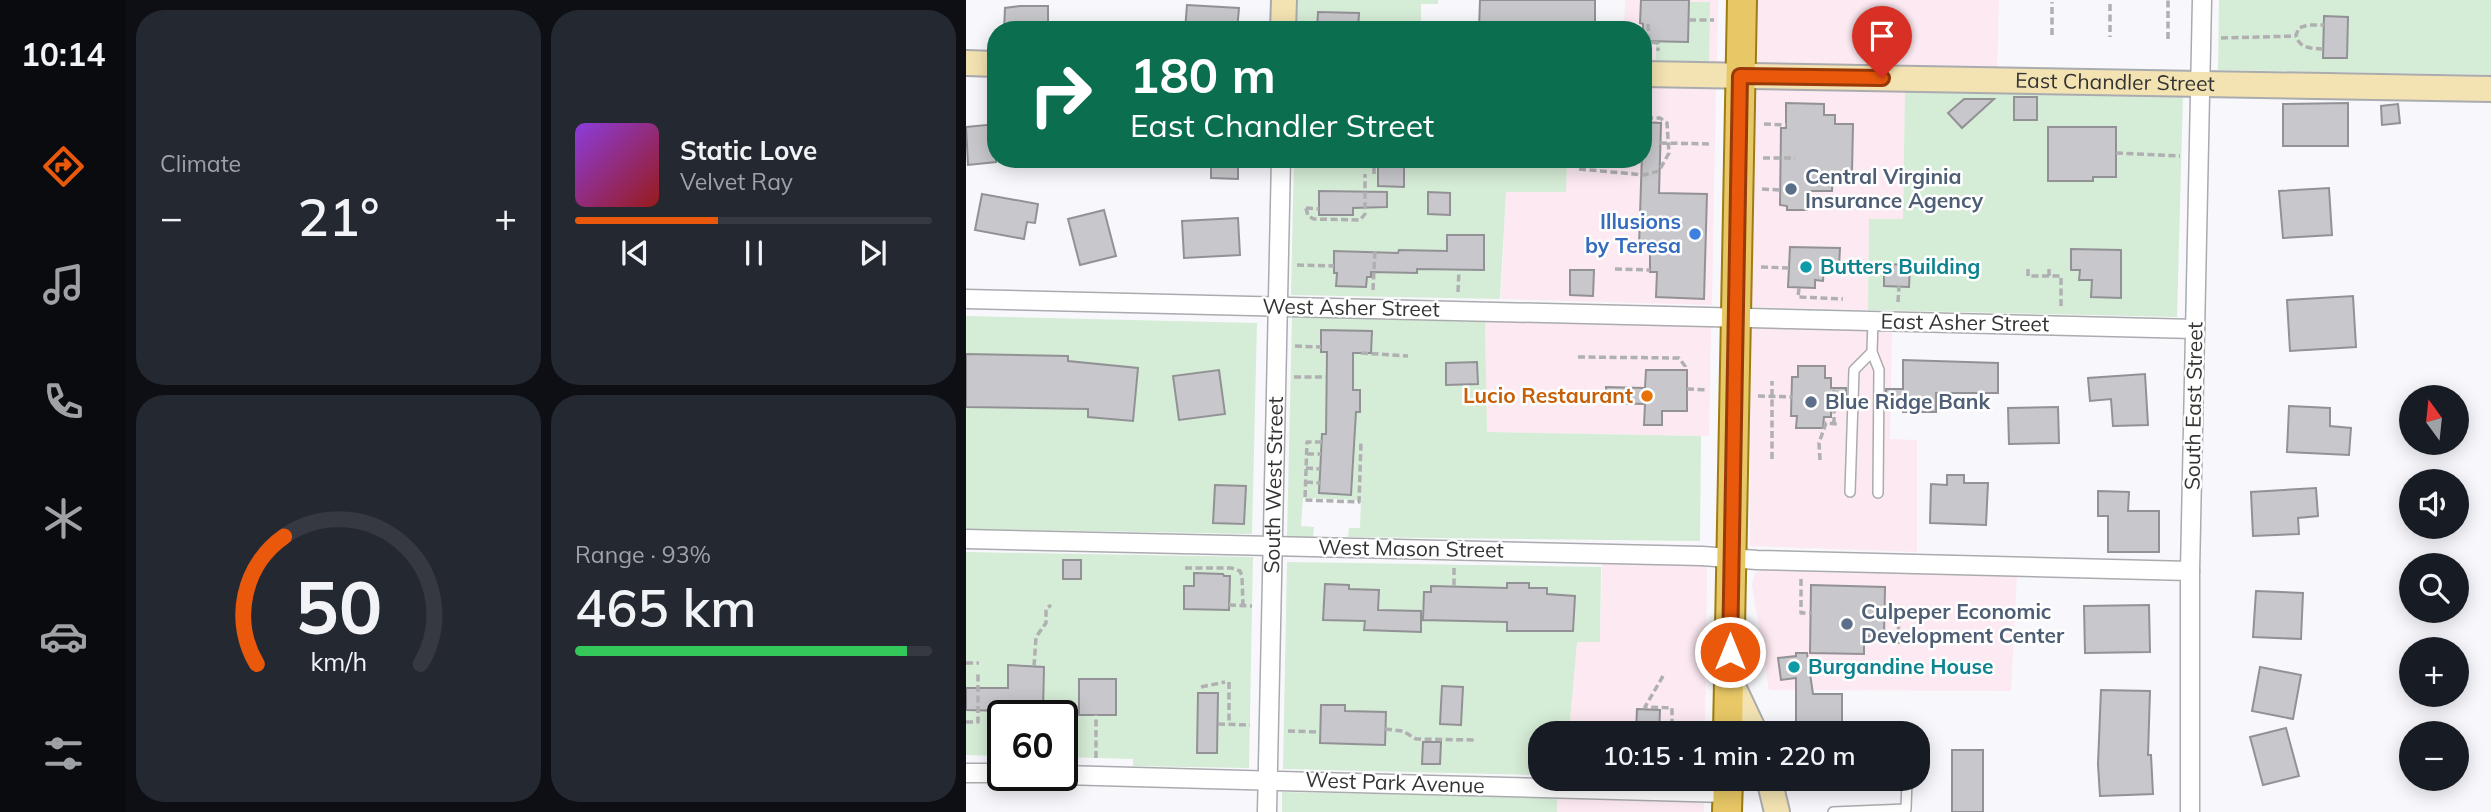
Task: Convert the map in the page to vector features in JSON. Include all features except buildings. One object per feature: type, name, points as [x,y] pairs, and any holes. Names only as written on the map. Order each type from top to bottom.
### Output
[{"type":"main road","points":[[1728,721],[1742,0]]},
{"type":"street","points":[[1283,21],[1284,0]]},
{"type":"street","name":"South East Street","points":[[2190,812],[2190,571],[2203,0]]},
{"type":"street","points":[[966,63],[987,64]]},
{"type":"street","name":"East Chandler Street","points":[[1652,74],[2491,89]]},
{"type":"street","name":"South West Street","points":[[1267,812],[1281,168]]},
{"type":"street","name":"West Asher Street","points":[[966,299],[1735,318]]},
{"type":"street","name":"East Asher Street","points":[[1735,318],[2195,329]]},
{"type":"street","name":"West Mason Street","points":[[966,539],[2190,571]]},
{"type":"street","points":[[1730,678],[1750,721]]},
{"type":"street","points":[[966,773],[987,773]]},
{"type":"street","name":"West Park Avenue","points":[[1078,775],[1727,795]]},
{"type":"street","points":[[1772,791],[1777,812]]},
{"type":"lane","points":[[1873,321],[1872,352],[1879,370],[1878,493]]},
{"type":"lane","points":[[1850,492],[1853,370],[1872,352]]},
{"type":"lane","points":[[1833,812],[1906,809],[1907,791]]},
{"type":"path","points":[[2168,0],[2168,39]]},
{"type":"path","points":[[2052,2],[2052,35]]},
{"type":"path","points":[[2110,4],[2110,37]]},
{"type":"path","points":[[1689,20],[1714,20]]},
{"type":"path","points":[[2323,49],[2305,47],[2298,43],[2296,36],[2297,30],[2305,25],[2324,25]]},
{"type":"path","points":[[2216,38],[2296,36]]},
{"type":"path","points":[[1652,43],[1658,43],[1652,66]]},
{"type":"path","points":[[1579,169],[1652,174],[1659,171],[1669,153],[1666,121],[1652,119]]},
{"type":"path","points":[[1764,124],[1786,125]]},
{"type":"path","points":[[1660,143],[1712,144]]},
{"type":"path","points":[[2116,153],[2184,156]]},
{"type":"path","points":[[1763,158],[1794,158]]},
{"type":"path","points":[[1374,168],[1374,174]]},
{"type":"path","points":[[1306,208],[1308,216],[1314,219],[1357,220],[1364,217],[1365,174]]},
{"type":"path","points":[[1762,189],[1780,190]]},
{"type":"path","points":[[1298,208],[1319,209]]},
{"type":"path","points":[[1314,219],[1315,226]]},
{"type":"path","points":[[1373,309],[1375,250]]},
{"type":"path","points":[[1303,265],[1334,266]]},
{"type":"path","points":[[1761,267],[1789,268]]},
{"type":"path","points":[[1615,269],[1650,270]]},
{"type":"path","points":[[2028,269],[2028,276],[2061,276],[2061,325]]},
{"type":"path","points":[[2049,269],[2049,276]]},
{"type":"path","points":[[1799,288],[1798,297],[1843,299]]},
{"type":"path","points":[[1288,346],[1321,347]]},
{"type":"path","points":[[1361,353],[1408,356]]},
{"type":"path","points":[[1578,357],[1679,358],[1685,370]]},
{"type":"path","points":[[1288,377],[1326,377]]},
{"type":"path","points":[[1772,381],[1772,459]]},
{"type":"path","points":[[1687,389],[1708,390]]},
{"type":"path","points":[[1834,390],[1834,424]]},
{"type":"path","points":[[1758,396],[1792,397]]},
{"type":"path","points":[[1820,460],[1819,443],[1826,423],[1852,424]]},
{"type":"path","points":[[1322,442],[1307,442],[1305,500],[1359,502],[1362,442]]},
{"type":"path","points":[[1354,450],[1361,450]]},
{"type":"path","points":[[1307,454],[1321,454]]},
{"type":"path","points":[[1353,459],[1361,460]]},
{"type":"path","points":[[1306,468],[1320,469]]},
{"type":"path","points":[[1352,477],[1360,478]]},
{"type":"path","points":[[1306,482],[1320,483]]},
{"type":"path","points":[[1352,487],[1360,487]]},
{"type":"path","points":[[1454,563],[1454,587]]},
{"type":"path","points":[[1185,568],[1231,568],[1240,571],[1243,606]]},
{"type":"path","points":[[1801,574],[1801,612],[1811,613]]},
{"type":"path","points":[[1034,666],[1036,636],[1046,623],[1046,609],[1051,605]]},
{"type":"path","points":[[1229,605],[1255,606]]},
{"type":"path","points":[[1898,644],[1899,613]]},
{"type":"path","points":[[966,663],[979,663]]},
{"type":"path","points":[[966,722],[978,722],[978,673]]},
{"type":"path","points":[[1663,676],[1645,707],[1672,708],[1672,721]]},
{"type":"path","points":[[1201,687],[1227,682],[1229,724]]},
{"type":"path","points":[[1096,715],[1096,762]]},
{"type":"path","points":[[1218,724],[1254,725]]},
{"type":"path","points":[[1385,729],[1401,730],[1416,739],[1474,740]]},
{"type":"path","points":[[1282,731],[1320,732]]},
{"type":"shaded area","points":[[1625,0],[1718,0],[1717,63],[1652,63],[1652,21],[1624,21]]},
{"type":"shaded area","points":[[1758,0],[1999,0],[1997,70],[1757,63]]},
{"type":"shaded area","points":[[1652,84],[1716,85],[1712,305],[1501,299],[1506,192],[1566,192],[1567,168],[1652,168]]},
{"type":"shaded area","points":[[1756,87],[1905,89],[1903,219],[1869,219],[1868,310],[1751,307]]},
{"type":"shaded area","points":[[1485,322],[1711,326],[1709,436],[1487,432]]},
{"type":"shaded area","points":[[1751,327],[1892,332],[1890,439],[1917,440],[1917,552],[1750,546]]},
{"type":"shaded area","points":[[1602,564],[1707,565],[1705,721],[1570,721],[1577,642],[1600,642]]},
{"type":"shaded area","points":[[1766,568],[2017,575],[2011,691],[1769,690],[1752,585],[1755,573]]},
{"type":"shaded area","points":[[1557,798],[1704,803],[1704,812],[1557,812]]},
{"type":"green space","points":[[1296,0],[1438,0],[1438,4],[1421,4],[1421,21],[1295,21]]},
{"type":"green space","points":[[2219,0],[2491,0],[2491,75],[2218,70]]},
{"type":"green space","points":[[1689,2],[1710,2],[1709,63],[1656,63],[1656,44],[1652,44],[1652,29],[1665,41],[1688,42]]},
{"type":"green space","points":[[1905,89],[2183,95],[2177,317],[1868,310],[1869,219],[1903,219]]},
{"type":"green space","points":[[1294,168],[1567,168],[1566,192],[1506,192],[1500,299],[1291,295]]},
{"type":"green space","points":[[966,316],[1257,323],[1252,534],[966,529]]},
{"type":"green space","points":[[1292,317],[1485,322],[1487,432],[1701,436],[1700,541],[1348,537],[1349,528],[1360,528],[1361,500],[1303,498],[1301,526],[1314,527],[1313,537],[1287,537]]},
{"type":"green space","points":[[966,552],[1253,557],[1249,768],[1133,766],[1133,759],[1078,757],[1078,700],[987,700],[987,756],[966,755]]},
{"type":"green space","points":[[1287,562],[1601,567],[1600,642],[1577,642],[1570,721],[1528,721],[1528,775],[1283,769]]},
{"type":"green space","points":[[1282,792],[1557,798],[1557,812],[1282,812]]},
{"type":"place","name":"Central Virginia Insurance Agency","points":[[1791,189]]},
{"type":"place","name":"Illusions by Teresa","points":[[1695,234]]},
{"type":"place","name":"Butters Building","points":[[1806,267]]},
{"type":"place","name":"Lucio Restaurant","points":[[1647,396]]},
{"type":"place","name":"Blue Ridge Bank","points":[[1811,402]]},
{"type":"place","name":"Culpeper Economic Development Center","points":[[1847,624]]},
{"type":"place","name":"Burgandine House","points":[[1794,667]]},
{"type":"route","points":[[1730,652],[1740,76],[1882,78]]}]
